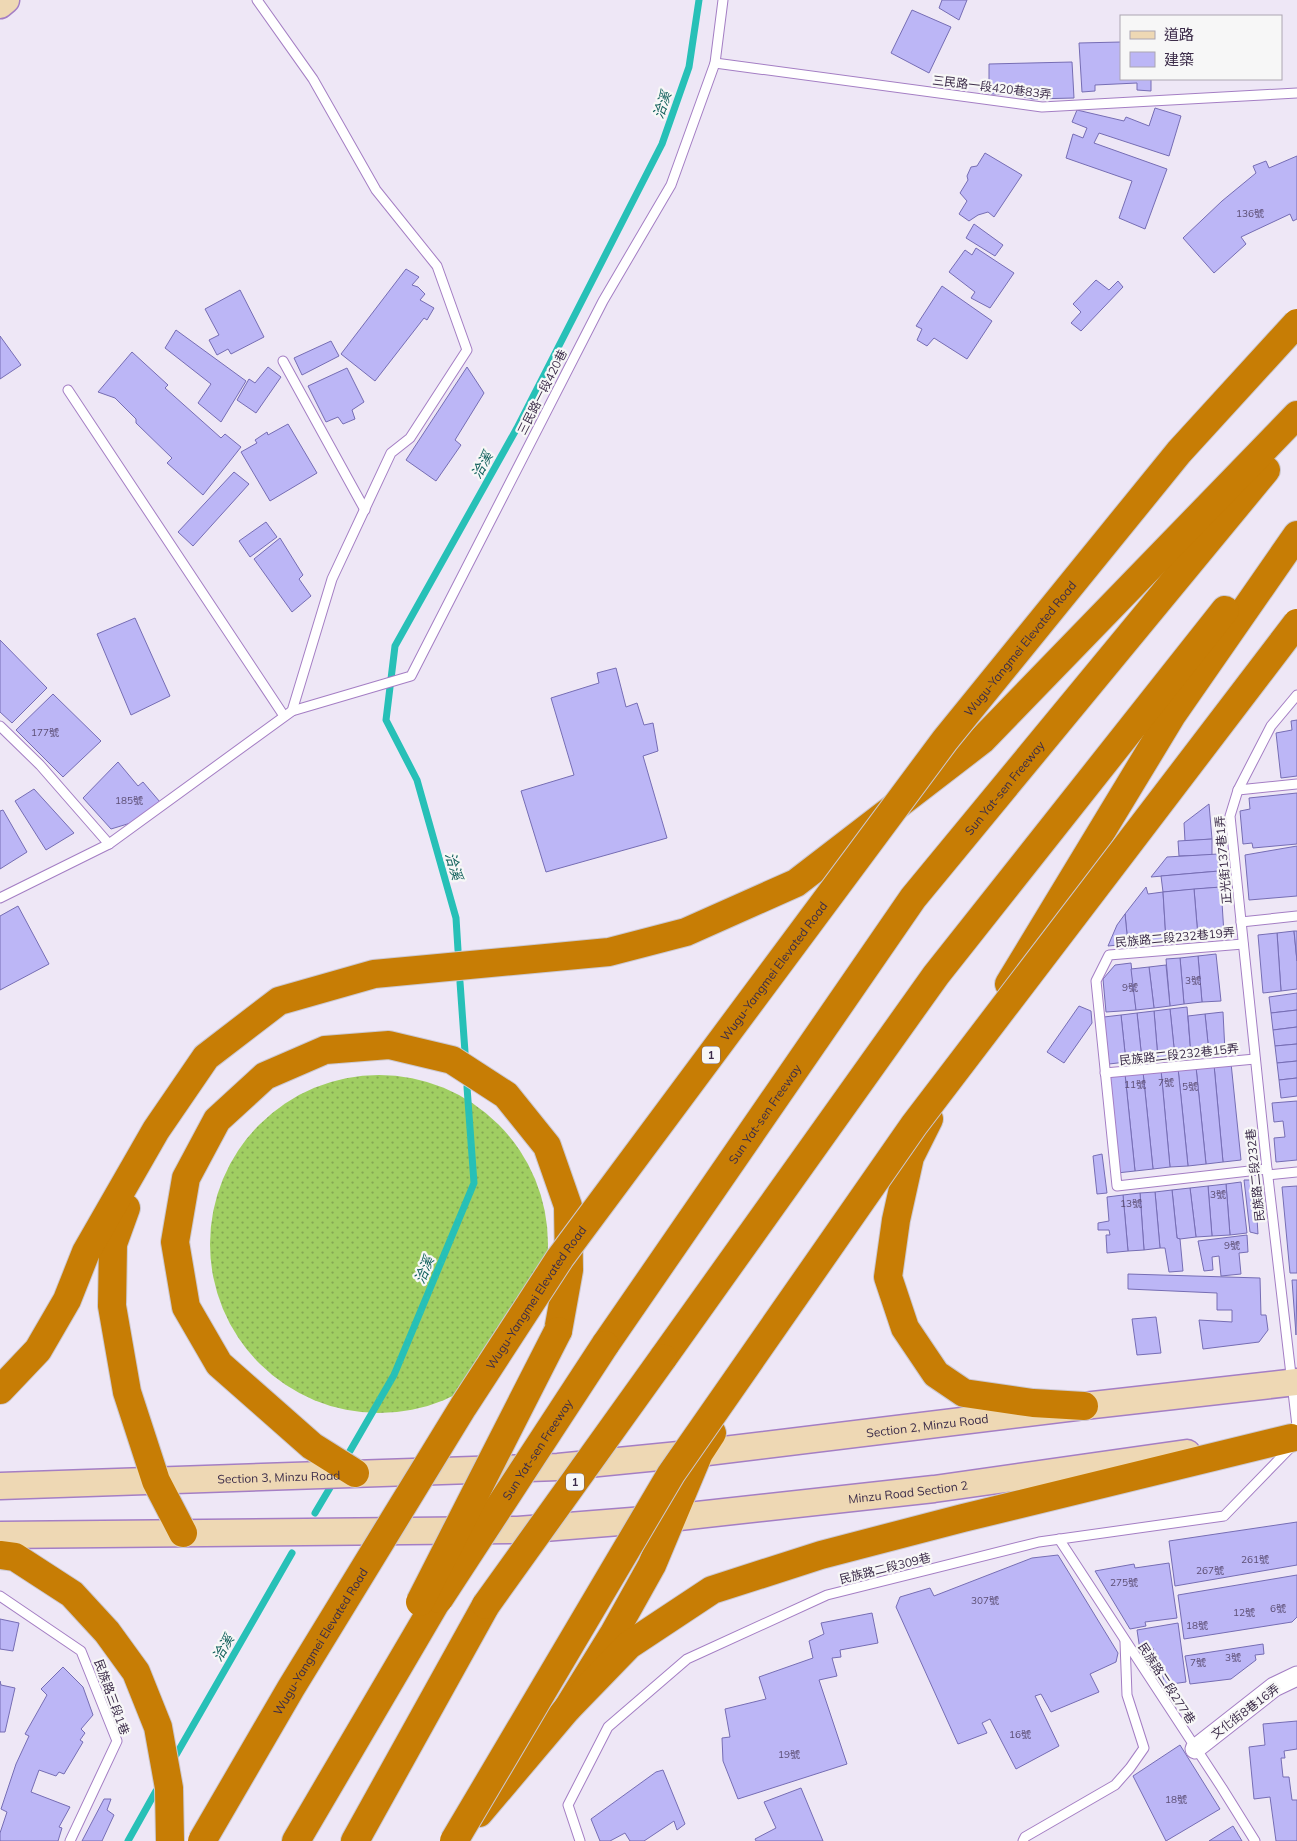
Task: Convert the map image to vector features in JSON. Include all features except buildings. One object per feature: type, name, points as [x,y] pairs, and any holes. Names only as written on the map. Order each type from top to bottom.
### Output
[{"type":"highway","name":"Wugu-Yangmei Elevated Road","points":[[202,1841],[291,1688],[463,1407],[560,1258],[945,740],[1179,452],[1297,323]]},
{"type":"highway","points":[[0,1390],[38,1350],[67,1300],[86,1252],[156,1130],[206,1057],[279,1001],[374,974],[609,952],[686,932],[796,883],[982,740],[1297,415]]},
{"type":"highway","name":"Sun Yat-sen Freeway","points":[[429,1600],[913,898],[1297,433]]},
{"type":"highway","name":"1","points":[[354,1841],[486,1605],[936,975],[1297,519]]},
{"type":"highway","points":[[567,1709],[614,1633],[652,1565],[664,1539],[670,1518],[699,1453],[737,1393],[940,1097],[1172,715],[1297,535]]},
{"type":"highway","points":[[455,1841],[671,1474],[914,1125],[1297,623]]},
{"type":"highway","points":[[296,1841],[374,1711],[413,1625],[429,1600],[558,1331],[569,1270],[568,1206],[546,1146],[506,1095],[452,1060],[389,1045],[325,1050],[266,1076],[217,1120],[186,1178],[175,1242],[186,1307],[218,1364],[312,1446],[355,1473]]},
{"type":"highway","points":[[940,1097],[910,1157],[896,1220],[888,1277],[905,1328],[936,1374],[964,1394],[1084,1406]]},
{"type":"highway","points":[[156,1130],[113,1244],[112,1306],[127,1392],[156,1481],[183,1533]]},
{"type":"highway","points":[[455,1841],[567,1709],[629,1645],[712,1590],[821,1555],[1296,1436]]},
{"type":"highway","points":[[0,1555],[15,1557],[72,1594],[107,1632],[136,1672],[158,1727],[169,1788],[170,1841]]},
{"type":"main road","points":[[0,5],[6,0]]},
{"type":"main road","name":"Section 2, Minzu Road","points":[[558,1467],[699,1453],[1295,1382]]},
{"type":"main road","name":"Minzu Road Section 2","points":[[183,1533],[518,1530],[670,1518],[934,1488],[1296,1436]]},
{"type":"main road","name":"Section 3, Minzu Road","points":[[0,1486],[558,1467]]},
{"type":"main road","points":[[0,1535],[183,1533]]},
{"type":"street","name":"文化街8巷16弄","points":[[1195,1749],[1274,1687],[1297,1676]]},
{"type":"lane","points":[[257,0],[313,79],[376,190],[437,266],[467,350],[410,438],[392,453],[332,578],[288,714]]},
{"type":"lane","name":"三民路一段420巷","points":[[0,898],[109,844],[288,714],[411,676],[603,301],[671,184],[715,63],[723,0]]},
{"type":"lane","name":"三民路一段420巷83弄","points":[[715,63],[1042,108],[1297,93]]},
{"type":"lane","points":[[283,361],[365,510]]},
{"type":"lane","points":[[68,390],[288,714]]},
{"type":"lane","name":"正光街137巷1弄","points":[[1241,922],[1230,816],[1238,790],[1271,726],[1297,695]]},
{"type":"lane","points":[[0,726],[40,765],[109,844]]},
{"type":"lane","points":[[1238,790],[1297,784]]},
{"type":"lane","points":[[1241,922],[1297,916]]},
{"type":"lane","name":"民族路二段232巷","points":[[1241,922],[1267,1172],[1295,1382],[1296,1436]]},
{"type":"lane","name":"民族路二段232巷19弄","points":[[1105,1073],[1096,981],[1109,955],[1243,944]]},
{"type":"lane","name":"民族路二段232巷15弄","points":[[1105,1073],[1256,1059]]},
{"type":"lane","points":[[1105,1073],[1117,1186],[1267,1172],[1297,1172]]},
{"type":"lane","name":"民族路二段309巷","points":[[580,1841],[568,1805],[608,1727],[687,1659],[826,1595],[1039,1542],[1224,1516],[1296,1436]]},
{"type":"lane","name":"民族路二段277巷","points":[[1059,1539],[1255,1841]]},
{"type":"lane","name":"民族路三段1巷","points":[[0,1596],[81,1651],[117,1741],[70,1841]]},
{"type":"lane","points":[[1023,1841],[1025,1836],[1115,1785],[1144,1748],[1127,1695],[1125,1641]]},
{"type":"green space","points":[[379,1075],[412,1078],[444,1088],[473,1103],[499,1124],[520,1150],[535,1179],[545,1211],[548,1244],[545,1277],[535,1309],[520,1338],[499,1364],[473,1385],[444,1400],[412,1410],[379,1413],[346,1410],[314,1400],[285,1385],[259,1364],[238,1338],[223,1309],[213,1277],[210,1244],[213,1211],[223,1179],[238,1150],[259,1124],[285,1103],[314,1088],[346,1078]]},
{"type":"waterway","name":"洽溪","points":[[458,950],[456,918],[417,780],[386,720],[395,646],[517,428],[662,144],[689,67],[699,0]]},
{"type":"waterway","name":"洽溪","points":[[460,982],[465,1052]]},
{"type":"waterway","name":"洽溪","points":[[350,1451],[394,1375],[474,1183],[467,1087]]},
{"type":"waterway","name":"洽溪","points":[[315,1513],[334,1481]]},
{"type":"waterway","name":"洽溪","points":[[176,1755],[292,1553]]},
{"type":"waterway","name":"洽溪","points":[[128,1841],[156,1791]]}]
